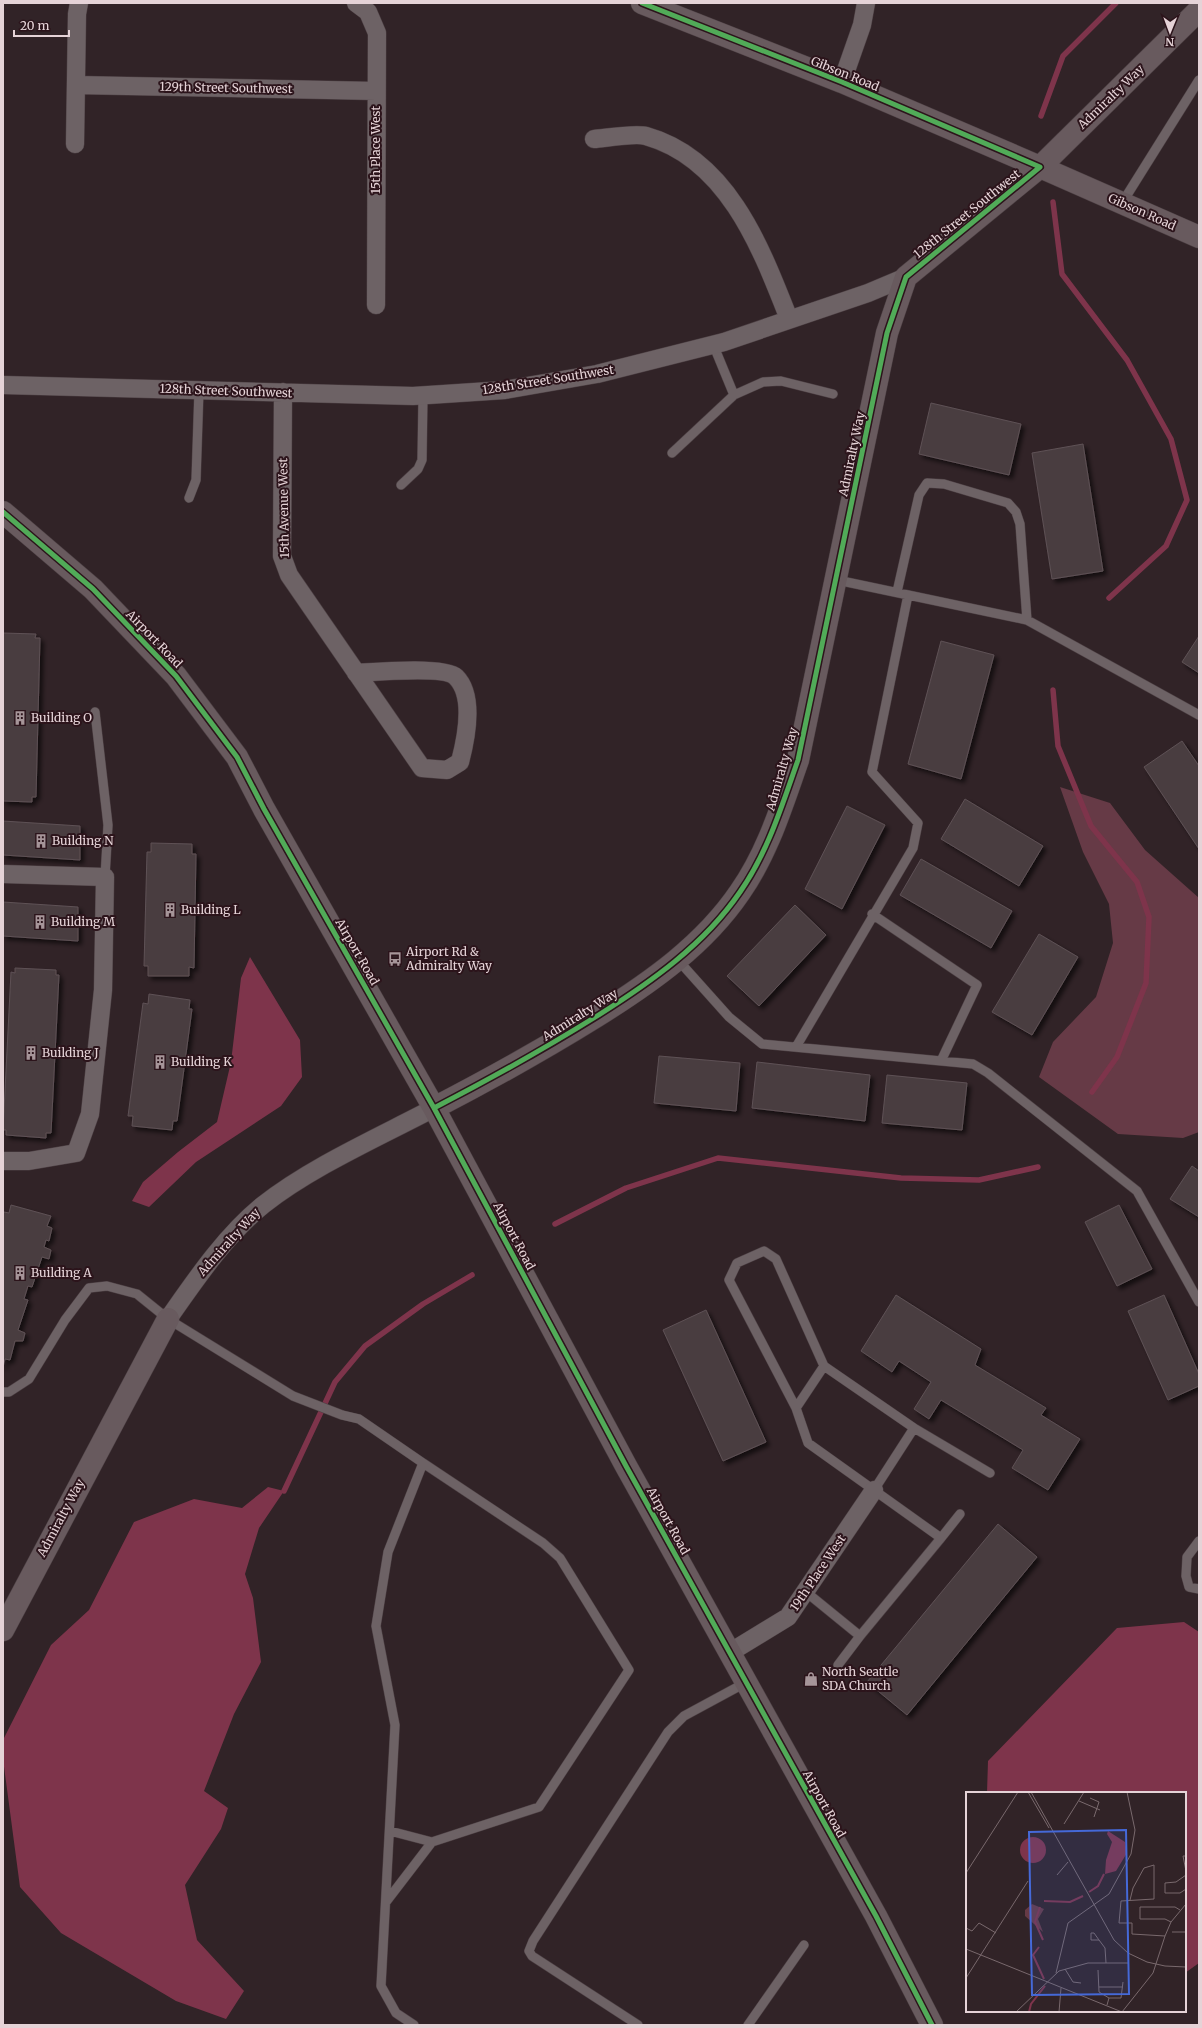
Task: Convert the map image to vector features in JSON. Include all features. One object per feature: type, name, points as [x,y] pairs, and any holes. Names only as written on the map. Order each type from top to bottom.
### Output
[{"type":"street","points":[[75,144],[77,14],[79,3]]},
{"type":"street","name":"15th Place West","points":[[356,3],[368,12],[377,33],[376,305]]},
{"type":"street","name":"Gibson Road","points":[[642,3],[842,82],[1040,167],[1199,238]]},
{"type":"street","points":[[842,82],[862,25],[866,3]]},
{"type":"street","name":"Admiralty Way","points":[[1040,167],[1199,10]]},
{"type":"street","name":"129th Street Southwest","points":[[76,85],[376,91]]},
{"type":"street","points":[[594,139],[644,136],[666,144],[692,158],[714,180],[736,206],[763,254],[789,319]]},
{"type":"street","name":"128th Street Southwest","points":[[3,385],[423,396],[505,390],[597,374],[713,344],[868,293],[906,277],[1040,167]]},
{"type":"street","name":"Admiralty Way","points":[[3,1630],[168,1319],[229,1238],[263,1205],[310,1174],[546,1048],[633,994],[678,960],[711,928],[740,892],[766,846],[780,814],[798,760],[837,580],[887,333],[906,277]]},
{"type":"street","name":"15th Avenue West","points":[[283,392],[282,556],[289,575],[356,673],[422,768],[448,770],[460,762],[468,735],[466,695],[456,676],[440,671],[356,673]]},
{"type":"street","name":"Airport Road","points":[[3,512],[93,589],[176,676],[237,757],[264,809],[434,1108],[745,1683],[876,1916],[932,2025]]},
{"type":"street","points":[[3,874],[105,877],[103,990],[90,1114],[76,1153],[29,1161],[3,1161]]},
{"type":"street","name":"19th Place West","points":[[729,1653],[788,1617],[874,1490]]},
{"type":"lane","points":[[1122,203],[1199,80]]},
{"type":"lane","points":[[713,344],[734,396]]},
{"type":"lane","points":[[672,453],[734,396],[763,382],[781,381],[833,394]]},
{"type":"lane","points":[[189,498],[196,480],[199,390]]},
{"type":"lane","points":[[401,485],[418,469],[422,460],[423,396]]},
{"type":"lane","points":[[897,592],[919,495],[926,483],[944,484],[1008,503],[1016,512],[1020,524],[1027,620]]},
{"type":"lane","points":[[837,580],[1027,620],[1199,716]]},
{"type":"lane","points":[[796,1047],[872,914],[913,848],[918,823],[872,772],[908,595]]},
{"type":"lane","points":[[95,712],[108,825],[105,877]]},
{"type":"lane","points":[[872,914],[977,985],[941,1061]]},
{"type":"lane","points":[[678,960],[729,1018],[762,1044],[973,1064],[988,1073],[1137,1191],[1199,1302]]},
{"type":"lane","points":[[941,1538],[808,1444],[796,1408],[729,1280],[737,1263],[764,1251],[776,1260],[824,1366],[914,1428],[990,1473]]},
{"type":"lane","points":[[3,1392],[9,1392],[29,1380],[69,1314],[89,1288],[107,1286],[137,1294],[168,1319],[293,1396],[342,1415],[359,1419],[543,1543],[560,1558],[629,1670],[538,1807],[432,1842],[390,1831]]},
{"type":"lane","points":[[796,1408],[824,1366]]},
{"type":"lane","points":[[874,1490],[914,1428]]},
{"type":"lane","points":[[414,2025],[396,2013],[381,1986],[395,1725],[376,1626],[388,1552],[423,1463]]},
{"type":"lane","points":[[838,1665],[960,1514]]},
{"type":"lane","points":[[1199,1541],[1187,1557],[1186,1576],[1189,1586],[1199,1589]]},
{"type":"lane","points":[[806,1592],[860,1636]]},
{"type":"lane","points":[[638,2025],[532,1956],[529,1951],[533,1941],[668,1732],[684,1716],[745,1683]]},
{"type":"lane","points":[[386,1902],[432,1842]]},
{"type":"lane","points":[[748,2025],[804,1945]]},
{"type":"shaded area","points":[[1060,787],[1110,803],[1145,850],[1199,898],[1199,1132],[1183,1138],[1118,1134],[1039,1077],[1053,1042],[1096,997],[1113,943],[1109,904],[1083,852]]},
{"type":"shaded area","points":[[250,957],[300,1040],[302,1077],[281,1106],[196,1162],[149,1207],[132,1201],[143,1182],[178,1152],[217,1122],[231,1062],[241,978]]},
{"type":"shaded area","points":[[268,1487],[284,1491],[259,1528],[245,1574],[253,1598],[261,1662],[234,1714],[204,1791],[228,1808],[221,1829],[185,1885],[197,1940],[244,1991],[226,2019],[176,2001],[61,1933],[20,1887],[3,1759],[3,1740],[51,1645],[89,1610],[134,1522],[194,1499],[242,1508]]},
{"type":"shaded area","points":[[1184,1622],[1199,1632],[1199,1963],[1186,1972],[1186,1792],[987,1792],[988,1761],[1117,1628]]},
{"type":"building","points":[[931,403],[1021,424],[1009,475],[919,454]]},
{"type":"building","points":[[1083,444],[1103,571],[1052,579],[1032,453]]},
{"type":"building","name":"Building O","points":[[3,633],[36,634],[35,638],[40,638],[36,797],[32,797],[32,802],[3,801]]},
{"type":"building","points":[[1199,636],[1199,673],[1182,662]]},
{"type":"building","points":[[941,641],[994,655],[961,779],[908,764]]},
{"type":"building","points":[[1182,741],[1199,766],[1199,849],[1144,767]]},
{"type":"building","points":[[965,799],[1043,846],[1019,886],[941,839]]},
{"type":"building","points":[[847,806],[885,825],[842,909],[805,889]]},
{"type":"building","name":"Building N","points":[[3,821],[80,826],[80,860],[3,855]]},
{"type":"building","name":"Building L","points":[[151,843],[192,844],[192,854],[196,854],[194,968],[189,967],[189,976],[148,976],[148,966],[144,966],[147,852],[151,852]]},
{"type":"building","points":[[921,859],[1012,911],[991,948],[900,895]]},
{"type":"building","name":"Building M","points":[[3,902],[78,907],[78,941],[3,936]]},
{"type":"building","points":[[795,905],[826,935],[759,1006],[727,976]]},
{"type":"building","points":[[1039,934],[1078,957],[1032,1035],[992,1012]]},
{"type":"building","name":"Building J","points":[[15,968],[56,970],[56,975],[59,975],[51,1133],[46,1133],[46,1138],[6,1135],[6,1130],[3,1130],[11,972],[15,973]]},
{"type":"building","name":"Building K","points":[[149,994],[190,1000],[189,1009],[192,1009],[177,1121],[173,1121],[172,1130],[132,1126],[133,1116],[128,1116],[143,1003],[148,1004]]},
{"type":"building","points":[[659,1056],[740,1063],[736,1111],[654,1103]]},
{"type":"building","points":[[757,1062],[870,1075],[865,1121],[752,1108]]},
{"type":"building","points":[[887,1075],[967,1083],[962,1130],[882,1123]]},
{"type":"building","points":[[1192,1166],[1199,1171],[1199,1217],[1170,1199]]},
{"type":"building","name":"Building A","points":[[11,1205],[51,1216],[47,1226],[52,1228],[49,1241],[46,1240],[44,1247],[51,1250],[49,1259],[42,1257],[32,1287],[28,1286],[24,1299],[28,1300],[18,1330],[25,1333],[23,1341],[15,1341],[10,1360],[5,1359],[3,1367],[3,1215],[4,1212],[9,1213]]},
{"type":"building","points":[[1119,1205],[1152,1269],[1117,1286],[1085,1222]]},
{"type":"building","points":[[896,1295],[981,1349],[975,1365],[1046,1408],[1041,1415],[1080,1439],[1048,1490],[1012,1468],[1023,1450],[941,1400],[929,1419],[914,1409],[931,1382],[899,1361],[892,1372],[861,1351]]},
{"type":"building","points":[[1164,1295],[1199,1374],[1199,1386],[1168,1400],[1128,1311]]},
{"type":"building","points":[[706,1310],[766,1442],[723,1461],[663,1330]]},
{"type":"building","points":[[998,1524],[1037,1557],[907,1715],[867,1682]]},
{"type":"waterway","points":[[1041,116],[1063,56],[1116,3]]},
{"type":"waterway","points":[[1053,202],[1062,274],[1127,360],[1171,439],[1187,500],[1166,546],[1109,598]]},
{"type":"waterway","points":[[1053,690],[1058,746],[1091,826],[1137,882],[1149,917],[1146,983],[1117,1057],[1092,1092]]},
{"type":"waterway","points":[[555,1224],[626,1188],[718,1158],[901,1178],[979,1180],[1038,1167]]},
{"type":"waterway","points":[[284,1491],[335,1382],[365,1346],[423,1304],[472,1275]]},
{"type":"cycle path","points":[[434,1108],[557,1040],[637,990],[693,946],[726,911],[750,877],[774,828],[798,760],[887,333],[906,277],[1040,167],[842,82],[642,3]]},
{"type":"cycle path","points":[[3,512],[93,589],[176,676],[237,757],[264,809],[434,1108],[626,1466],[876,1916],[932,2025]]},
{"type":"place","name":"Building O","points":[[20,718]]},
{"type":"place","name":"Building N","points":[[41,841]]},
{"type":"place","name":"Building L","points":[[170,910]]},
{"type":"place","name":"Building M","points":[[40,922]]},
{"type":"place","name":"Airport Rd & Admiralty Way","points":[[395,959]]},
{"type":"place","name":"Building J","points":[[31,1053]]},
{"type":"place","name":"Building K","points":[[160,1062]]},
{"type":"place","name":"Building A","points":[[20,1273]]},
{"type":"place","name":"North Seattle SDA Church","points":[[811,1679]]}]
